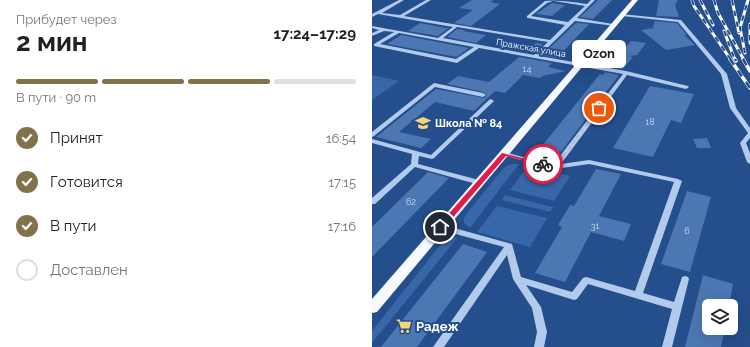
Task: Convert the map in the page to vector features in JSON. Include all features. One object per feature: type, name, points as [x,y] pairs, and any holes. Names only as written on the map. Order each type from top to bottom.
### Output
[{"type":"main road","points":[[372,308],[635,0]]},
{"type":"street","points":[[372,16],[402,0]]},
{"type":"street","points":[[400,17],[429,0]]},
{"type":"street","points":[[569,24],[528,17],[546,2],[553,0],[588,5]]},
{"type":"street","points":[[535,56],[593,0]]},
{"type":"street","points":[[377,13],[550,42]]},
{"type":"street","points":[[622,15],[679,21],[724,74],[733,108],[750,133],[743,143],[750,162]]},
{"type":"street","points":[[573,20],[613,25]]},
{"type":"street","points":[[439,39],[456,26]]},
{"type":"street","name":"Пражская улица","points":[[372,27],[626,73],[686,87]]},
{"type":"street","points":[[372,35],[384,29]]},
{"type":"street","points":[[398,32],[376,46],[457,61],[478,46]]},
{"type":"street","points":[[555,167],[626,73]]},
{"type":"street","points":[[372,135],[434,85],[483,95]]},
{"type":"street","points":[[372,141],[432,157],[491,101]]},
{"type":"street","points":[[372,202],[414,164],[416,153]]},
{"type":"street","points":[[504,154],[555,167],[589,162],[678,182],[638,295]]},
{"type":"street","points":[[414,164],[480,183]]},
{"type":"street","points":[[440,227],[509,246]]},
{"type":"street","points":[[509,246],[517,279],[536,307],[542,332],[539,347]]},
{"type":"street","points":[[438,347],[509,246]]},
{"type":"street","points":[[517,279],[574,296],[586,280],[678,307]]},
{"type":"street","points":[[667,347],[685,279]]},
{"type":"shaded area","points":[[372,75],[399,81],[372,100]]},
{"type":"shaded area","points":[[519,164],[470,228],[464,223],[466,214],[503,169],[508,165]]},
{"type":"shaded area","points":[[528,166],[570,176],[554,201],[510,190]]},
{"type":"shaded area","points":[[505,195],[553,207],[550,212],[502,200]]},
{"type":"shaded area","points":[[497,206],[547,218],[530,247],[477,232]]},
{"type":"shaded area","points":[[453,237],[458,237],[372,343],[372,331],[441,244]]},
{"type":"building","points":[[472,0],[494,0],[490,2],[500,4],[471,26],[454,23],[473,10],[459,8]]},
{"type":"building","points":[[598,0],[612,0],[593,19],[580,17]]},
{"type":"building","points":[[659,0],[678,0],[675,5],[679,17],[656,16]]},
{"type":"building","points":[[552,3],[565,5],[552,16],[536,14]]},
{"type":"building","points":[[655,21],[677,23],[687,35],[684,35],[695,45],[666,50],[641,30],[653,28]]},
{"type":"building","points":[[420,23],[449,28],[438,36],[408,31]]},
{"type":"building","points":[[576,23],[589,24],[557,58],[542,55]]},
{"type":"building","points":[[457,29],[486,35],[476,43],[447,37]]},
{"type":"building","points":[[401,35],[469,48],[457,57],[387,44]]},
{"type":"building","points":[[631,41],[646,43],[637,55],[629,56],[633,57],[623,69],[610,67]]},
{"type":"building","points":[[536,43],[543,44],[534,53],[525,52]]},
{"type":"building","points":[[519,57],[552,63],[548,67],[566,71],[542,76],[540,78],[523,75],[505,93],[495,91],[474,111],[435,102],[399,132],[431,139],[421,148],[376,137],[436,89],[484,98],[487,95],[483,92],[447,84],[458,76],[489,82]]},
{"type":"building","points":[[605,72],[619,75],[554,161],[534,156],[600,74],[603,75]]},
{"type":"building","points":[[650,86],[694,94],[681,123],[671,120],[653,157],[613,148]]},
{"type":"building","points":[[707,138],[711,148],[697,148],[693,139]]},
{"type":"building","points":[[596,169],[621,174],[599,216],[631,224],[624,241],[591,232],[565,282],[535,273],[562,227],[558,225],[570,205],[574,206]]},
{"type":"building","points":[[428,172],[449,178],[372,257],[372,227]]},
{"type":"building","points":[[687,191],[711,197],[690,272],[661,264]]},
{"type":"building","points":[[463,244],[487,252],[417,347],[381,347]]},
{"type":"building","points":[[703,275],[733,284],[730,299],[702,299],[702,335],[724,335],[721,347],[685,347]]},
{"type":"railway","points":[[692,0],[694,6],[731,60]]},
{"type":"railway","points":[[700,0],[713,25]]},
{"type":"railway","points":[[714,0],[718,13],[744,60]]},
{"type":"railway","points":[[732,0],[739,33]]},
{"type":"railway","points":[[745,53],[740,28],[748,0]]},
{"type":"railway","points":[[750,24],[750,43]]},
{"type":"railway","points":[[724,31],[735,60]]},
{"type":"railway","points":[[730,59],[750,88]]},
{"type":"railway","points":[[743,59],[750,71]]},
{"type":"way so far","points":[[543,164],[555,167],[599,108]]},
{"type":"place","name":"Ozon","points":[[599,108]]},
{"type":"place","name":"Школа № 84","points":[[423,123]]},
{"type":"place","name":"Радеж","points":[[404,326]]},
{"type":"route","points":[[440,227],[504,154],[543,164]]}]
